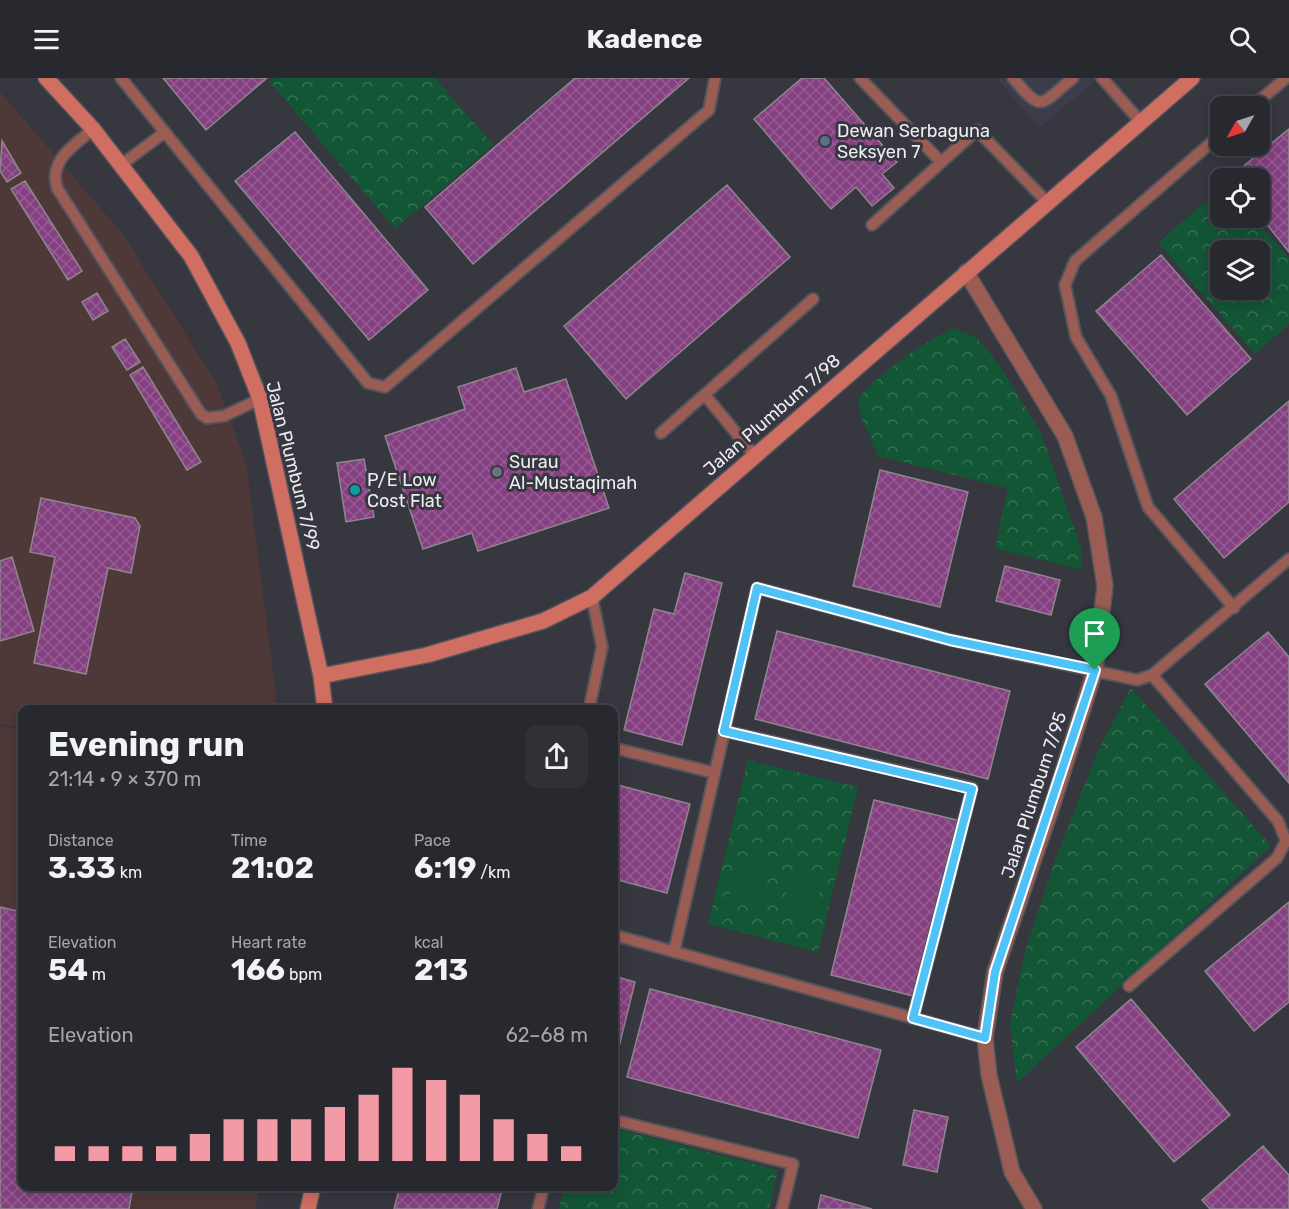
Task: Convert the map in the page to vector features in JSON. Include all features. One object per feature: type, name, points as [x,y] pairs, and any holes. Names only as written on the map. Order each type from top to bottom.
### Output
[{"type":"street","name":"Jalan Plumbum 7/99","points":[[46,78],[93,129],[191,256],[238,343],[260,399],[321,676],[324,705]]},
{"type":"street","name":"Jalan Plumbum 7/98","points":[[321,676],[427,655],[543,621],[592,597],[1140,120],[1192,78]]},
{"type":"street","name":"Jalan Plumbum 7/95","points":[[966,272],[1065,436],[1094,517],[1105,586],[1095,670],[995,972],[985,1038],[989,1075],[1012,1172],[1034,1209]]},
{"type":"street","points":[[308,1209],[312,1191]]},
{"type":"lane","points":[[121,78],[368,383],[385,387],[709,110],[716,78]]},
{"type":"lane","points":[[860,78],[941,162]]},
{"type":"lane","points":[[1013,78],[1032,101],[1039,103],[1045,101],[1073,78]]},
{"type":"lane","points":[[1102,78],[1140,120]]},
{"type":"lane","points":[[1265,96],[1286,78]]},
{"type":"lane","points":[[93,129],[59,159],[54,176],[57,188],[201,414],[207,418],[224,416],[260,399]]},
{"type":"lane","points":[[872,225],[977,130],[1047,202]]},
{"type":"lane","points":[[121,165],[165,132]]},
{"type":"lane","points":[[1210,144],[1075,261],[1065,285],[1076,337],[1111,396],[1148,507],[1234,608]]},
{"type":"lane","points":[[661,433],[813,298]]},
{"type":"lane","points":[[705,395],[755,456]]},
{"type":"lane","points":[[674,952],[757,588],[950,640],[1137,680],[1152,675],[1234,608],[1289,559]]},
{"type":"lane","points":[[590,705],[602,647],[592,597]]},
{"type":"lane","points":[[1129,986],[1277,858],[1286,841],[1278,821],[1152,675]]},
{"type":"lane","points":[[724,731],[972,789],[913,1018]]},
{"type":"lane","points":[[618,749],[715,773]]},
{"type":"lane","points":[[618,936],[985,1038]]},
{"type":"lane","points":[[618,1121],[793,1164],[782,1209]]},
{"type":"lane","points":[[538,1209],[543,1191]]},
{"type":"shaded area","points":[[997,78],[1099,78],[1039,128]]},
{"type":"shaded area","points":[[0,92],[122,233],[216,382],[246,463],[277,705],[18,705],[18,727],[0,724]]},
{"type":"shaded area","points":[[0,726],[18,728],[18,1191],[258,1191],[256,1209],[0,1209]]},
{"type":"green space","points":[[275,78],[435,78],[493,145],[395,229],[270,82]]},
{"type":"green space","points":[[1210,198],[1210,228],[1262,228],[1289,258],[1289,324],[1255,354],[1158,243]]},
{"type":"green space","points":[[954,328],[976,337],[998,363],[1041,433],[1081,548],[1082,570],[995,549],[1008,488],[878,456],[861,417],[858,399],[902,359]]},
{"type":"green space","points":[[1131,688],[1271,846],[1017,1083],[1010,1024],[1025,951],[1054,863],[1098,751]]},
{"type":"green space","points":[[748,760],[858,787],[818,952],[708,924]]},
{"type":"green space","points":[[739,858],[770,866],[760,909],[728,901]]},
{"type":"green space","points":[[791,873],[822,881],[812,924],[780,916]]},
{"type":"green space","points":[[618,1129],[778,1170],[769,1209],[559,1209],[563,1191],[618,1191]]},
{"type":"building","points":[[163,78],[267,78],[206,130]]},
{"type":"building","points":[[575,78],[689,78],[473,264],[425,207]]},
{"type":"building","name":"Dewan Serbaguna Seksyen 7","points":[[802,78],[824,78],[897,162],[882,174],[894,188],[872,206],[856,187],[831,209],[754,119]]},
{"type":"building","points":[[1289,129],[1289,252],[1270,228],[1270,168],[1241,168],[1256,156],[1270,156],[1270,145]]},
{"type":"building","points":[[295,132],[428,290],[369,340],[235,181]]},
{"type":"building","points":[[2,141],[21,173],[7,182],[0,171]]},
{"type":"building","points":[[25,181],[82,271],[68,280],[11,189]]},
{"type":"building","points":[[727,185],[790,257],[626,399],[564,326]]},
{"type":"building","points":[[1161,255],[1251,359],[1187,415],[1096,311]]},
{"type":"building","points":[[97,293],[108,311],[93,320],[82,302]]},
{"type":"building","points":[[125,339],[140,362],[127,370],[112,347]]},
{"type":"building","points":[[143,367],[201,462],[187,470],[130,375]]},
{"type":"building","name":"Surau Al-Mustaqimah","points":[[516,368],[524,392],[566,379],[609,508],[478,551],[472,533],[423,549],[385,436],[465,409],[458,387]]},
{"type":"building","points":[[1289,401],[1289,502],[1224,558],[1174,499]]},
{"type":"building","name":"P/E Low Cost Flat","points":[[364,459],[374,517],[346,522],[337,463]]},
{"type":"building","points":[[880,470],[968,492],[940,607],[853,586]]},
{"type":"building","points":[[41,498],[135,518],[140,526],[131,573],[108,568],[86,674],[34,663],[55,557],[30,552]]},
{"type":"building","points":[[12,557],[34,631],[0,641],[0,561]]},
{"type":"building","points":[[1005,566],[1060,580],[1051,615],[996,601]]},
{"type":"building","points":[[685,573],[722,583],[682,745],[624,730],[654,609],[674,614]]},
{"type":"building","points":[[777,631],[1010,691],[988,779],[755,719]]},
{"type":"building","points":[[1268,632],[1289,657],[1289,783],[1205,684]]},
{"type":"building","points":[[618,785],[690,804],[667,893],[618,880]]},
{"type":"building","points":[[874,800],[957,820],[913,996],[831,975]]},
{"type":"building","points":[[1289,902],[1289,1002],[1254,1031],[1205,971]]},
{"type":"building","points":[[0,907],[18,911],[18,1191],[132,1191],[129,1209],[0,1209]]},
{"type":"building","points":[[618,977],[635,982],[618,1051]]},
{"type":"building","points":[[650,989],[881,1050],[858,1138],[627,1077]]},
{"type":"building","points":[[1131,999],[1230,1115],[1174,1162],[1076,1047]]},
{"type":"building","points":[[914,1110],[948,1117],[937,1172],[903,1165]]},
{"type":"building","points":[[1263,1146],[1289,1175],[1289,1209],[1210,1209],[1202,1200]]},
{"type":"building","points":[[399,1191],[502,1191],[497,1209],[394,1209]]},
{"type":"building","points":[[821,1195],[872,1209],[818,1209]]},
{"type":"place","name":"Dewan Serbaguna Seksyen 7","points":[[825,141]]},
{"type":"place","name":"Surau Al-Mustaqimah","points":[[497,472]]},
{"type":"place","name":"P/E Low Cost Flat","points":[[355,490]]},
{"type":"route","points":[[757,588],[950,640],[1095,670],[1053,803],[995,972],[985,1038],[913,1018],[972,789],[724,731],[757,588]]}]
